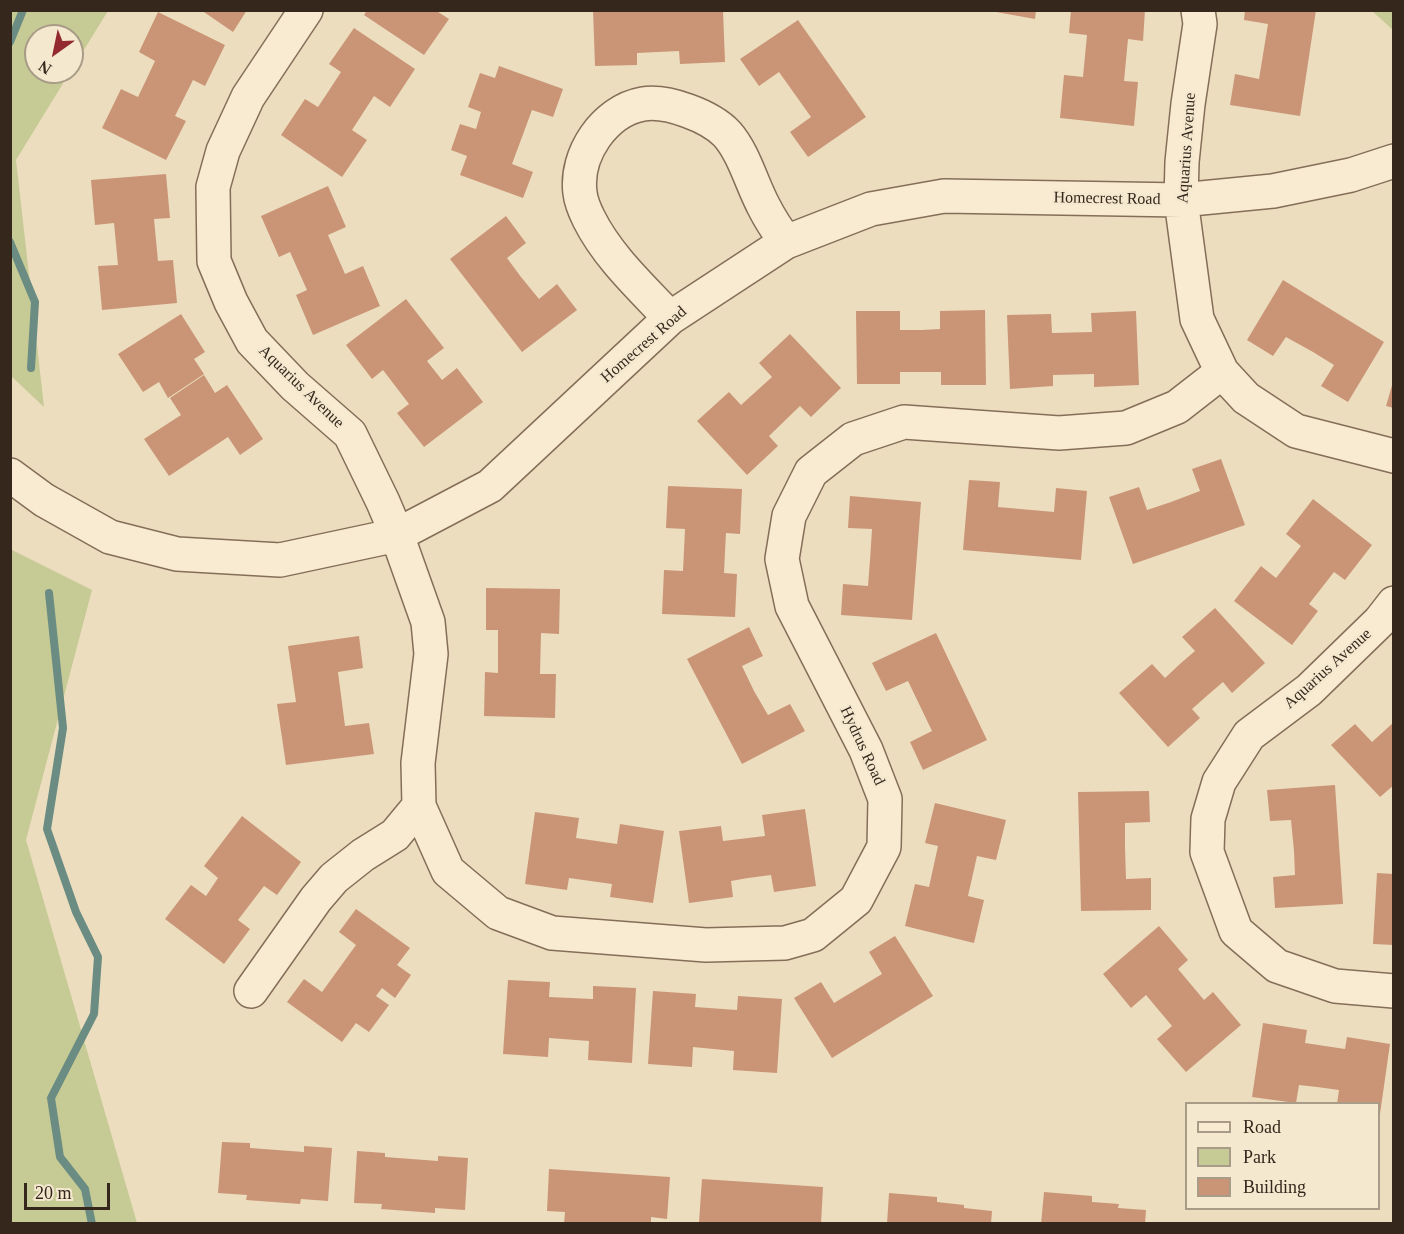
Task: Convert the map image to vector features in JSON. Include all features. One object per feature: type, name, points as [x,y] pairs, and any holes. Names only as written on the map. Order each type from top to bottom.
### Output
[{"type":"street","name":"Aquarius Avenue","points":[[306,10],[248,97],[224,151],[213,187],[214,261],[231,302],[252,341],[295,386],[350,434],[397,535]]},
{"type":"street","name":"Aquarius Avenue","points":[[1198,10],[1200,24],[1188,104],[1181,200],[1197,319],[1222,372],[1246,398],[1296,431],[1394,456]]},
{"type":"street","points":[[670,318],[614,258],[597,233],[580,194],[579,177],[582,162],[598,133],[610,119],[643,104],[665,104],[689,111],[709,121],[726,133],[738,151],[765,209],[786,242]]},
{"type":"street","name":"Homecrest Road","points":[[10,476],[44,500],[110,537],[177,554],[280,560],[397,535],[490,486],[670,318],[786,242],[871,209],[944,196],[1181,200],[1273,191],[1351,175],[1394,161]]},
{"type":"street","name":"Hydrus Road","points":[[397,535],[428,622],[431,654],[418,762],[419,806],[448,871],[498,914],[552,933],[706,945],[785,943],[813,935],[856,900],[884,847],[885,799],[866,750],[792,606],[782,559],[789,516],[812,472],[853,439],[904,422],[1059,432],[1126,428],[1177,407],[1222,372]]},
{"type":"street","name":"Aquarius Avenue","points":[[1394,603],[1380,621],[1309,690],[1249,735],[1218,782],[1209,819],[1207,852],[1236,931],[1277,966],[1335,986],[1394,991]]},
{"type":"street","points":[[251,991],[316,899],[334,878],[363,855],[395,835],[419,806]]},
{"type":"green space","points":[[10,11],[108,11],[84,50],[84,24],[24,24],[24,84],[63,84],[16,160],[44,407],[11,376]]},
{"type":"green space","points":[[1372,11],[1393,11],[1393,30]]},
{"type":"green space","points":[[10,549],[92,590],[26,840],[137,1223],[11,1223]]},
{"type":"building","points":[[201,10],[247,10],[233,32]]},
{"type":"building","points":[[367,10],[435,10],[449,19],[424,55],[364,15]]},
{"type":"building","points":[[593,10],[636,10],[636,12],[723,10],[725,62],[680,64],[679,51],[637,53],[637,65],[595,66]]},
{"type":"building","points":[[996,10],[1036,10],[1035,19],[996,12]]},
{"type":"building","points":[[1071,10],[1145,10],[1143,41],[1128,39],[1124,81],[1138,82],[1134,126],[1060,118],[1064,75],[1083,77],[1087,35],[1069,33]]},
{"type":"building","points":[[1245,10],[1316,10],[1300,116],[1230,105],[1235,74],[1259,79],[1268,24],[1244,20]]},
{"type":"building","points":[[158,12],[225,45],[205,86],[193,80],[175,116],[186,121],[166,160],[102,128],[121,89],[138,97],[155,61],[139,52]]},
{"type":"building","points":[[798,20],[866,117],[808,157],[790,132],[811,117],[779,72],[759,86],[740,59]]},
{"type":"building","points":[[354,28],[415,69],[390,107],[374,96],[352,130],[367,140],[342,177],[281,135],[305,99],[318,107],[341,72],[329,64]]},
{"type":"building","points":[[499,66],[563,89],[553,117],[532,110],[512,164],[533,172],[523,198],[460,175],[467,156],[451,150],[460,124],[476,129],[481,112],[468,107],[480,73],[495,78]]},
{"type":"building","points":[[166,174],[170,218],[154,219],[158,261],[173,260],[177,303],[102,310],[98,266],[118,265],[114,223],[95,225],[91,180]]},
{"type":"building","points":[[328,186],[346,227],[328,235],[345,274],[363,266],[380,306],[313,335],[296,295],[307,290],[290,252],[279,257],[261,216]]},
{"type":"building","points":[[506,216],[526,243],[507,258],[521,277],[539,299],[557,284],[577,310],[522,352],[450,259]]},
{"type":"building","points":[[1283,280],[1384,342],[1348,402],[1321,386],[1334,365],[1313,352],[1286,337],[1273,356],[1247,340]]},
{"type":"building","points":[[406,299],[444,348],[427,361],[442,380],[457,368],[483,402],[424,447],[397,413],[409,404],[383,370],[372,379],[346,345]]},
{"type":"building","points":[[985,310],[986,385],[941,385],[941,372],[900,372],[900,384],[857,384],[856,311],[900,311],[900,330],[922,330],[940,329],[940,311]]},
{"type":"building","points":[[1136,311],[1139,385],[1094,387],[1094,374],[1053,375],[1053,386],[1010,389],[1007,315],[1051,314],[1052,333],[1092,332],[1091,313]]},
{"type":"building","points":[[181,314],[205,352],[194,359],[204,374],[168,398],[159,382],[143,392],[118,354]]},
{"type":"building","points":[[790,334],[841,388],[811,417],[800,406],[769,436],[778,446],[747,475],[697,421],[729,392],[741,405],[772,377],[759,363]]},
{"type":"building","points":[[204,375],[215,393],[227,385],[263,439],[240,455],[228,437],[169,476],[144,439],[181,415],[170,398]]},
{"type":"building","points":[[1394,382],[1394,408],[1386,406]]},
{"type":"building","points":[[1221,459],[1245,525],[1133,564],[1109,497],[1139,487],[1147,510],[1171,502],[1200,491],[1192,469]]},
{"type":"building","points":[[969,480],[1000,482],[998,507],[1054,512],[1056,488],[1087,491],[1081,560],[963,550]]},
{"type":"building","points":[[668,486],[742,489],[740,534],[726,533],[724,573],[737,574],[735,617],[662,614],[664,570],[683,571],[685,529],[666,528]]},
{"type":"building","points":[[850,496],[921,502],[912,620],[841,615],[843,584],[868,586],[870,560],[872,529],[848,528]]},
{"type":"building","points":[[1313,499],[1372,545],[1345,580],[1334,572],[1309,604],[1318,611],[1292,645],[1234,601],[1261,566],[1276,578],[1301,546],[1286,534]]},
{"type":"building","points":[[486,588],[560,589],[559,634],[541,633],[540,674],[556,674],[555,718],[484,716],[485,672],[498,673],[498,630],[486,630]]},
{"type":"building","points":[[1215,608],[1265,663],[1232,693],[1223,682],[1209,694],[1192,709],[1200,718],[1168,747],[1119,693],[1152,664],[1165,678],[1195,651],[1182,637]]},
{"type":"building","points":[[749,627],[763,656],[742,666],[754,691],[768,715],[790,704],[805,731],[742,764],[687,659]]},
{"type":"building","points":[[936,633],[987,740],[923,770],[910,742],[932,731],[908,681],[886,691],[872,663]]},
{"type":"building","points":[[359,636],[363,668],[338,672],[345,726],[369,723],[374,754],[286,765],[277,704],[296,702],[288,646]]},
{"type":"building","points":[[1394,722],[1394,785],[1380,797],[1331,745],[1355,724],[1372,742]]},
{"type":"building","points":[[1335,785],[1343,904],[1275,908],[1273,877],[1295,875],[1294,851],[1291,820],[1270,821],[1267,790]]},
{"type":"building","points":[[1149,791],[1150,822],[1125,823],[1125,848],[1126,879],[1151,878],[1151,910],[1081,911],[1078,792]]},
{"type":"building","points":[[935,803],[1006,820],[996,860],[977,856],[968,896],[984,900],[974,943],[905,926],[915,884],[929,887],[938,846],[925,843]]},
{"type":"building","points":[[805,809],[816,886],[774,892],[771,875],[748,878],[731,881],[733,897],[689,903],[679,831],[721,826],[723,841],[765,836],[762,815]]},
{"type":"building","points":[[535,812],[579,818],[576,838],[617,844],[620,824],[664,831],[653,903],[610,897],[612,884],[569,878],[567,890],[525,884]]},
{"type":"building","points":[[242,816],[301,862],[277,895],[264,886],[238,920],[250,929],[224,964],[165,919],[191,885],[206,896],[218,878],[204,866]]},
{"type":"building","points":[[1377,873],[1394,874],[1394,945],[1373,944]]},
{"type":"building","points":[[356,909],[410,948],[397,965],[411,975],[395,998],[382,988],[376,996],[389,1005],[369,1032],[356,1023],[342,1042],[287,1002],[304,979],[322,992],[356,945],[339,932]]},
{"type":"building","points":[[1159,926],[1188,960],[1178,969],[1204,1000],[1213,992],[1241,1025],[1186,1072],[1157,1039],[1172,1026],[1146,995],[1131,1008],[1103,974]]},
{"type":"building","points":[[895,936],[933,996],[832,1058],[794,998],[821,982],[834,1003],[882,974],[869,952]]},
{"type":"building","points":[[508,980],[550,982],[549,997],[593,999],[593,986],[636,988],[632,1063],[588,1060],[589,1041],[549,1038],[548,1057],[503,1054]]},
{"type":"building","points":[[653,991],[696,994],[695,1007],[737,1010],[738,996],[782,999],[777,1073],[733,1070],[734,1051],[693,1047],[692,1067],[648,1064]]},
{"type":"building","points":[[1263,1023],[1307,1030],[1305,1043],[1345,1049],[1347,1037],[1390,1044],[1380,1114],[1380,1102],[1337,1102],[1339,1090],[1317,1087],[1299,1085],[1296,1102],[1252,1097]]},
{"type":"building","points":[[222,1142],[250,1143],[250,1148],[304,1152],[304,1146],[332,1148],[328,1201],[301,1199],[300,1204],[246,1200],[247,1195],[218,1193]]},
{"type":"building","points":[[357,1151],[385,1153],[385,1157],[438,1161],[438,1156],[468,1158],[465,1210],[435,1208],[435,1213],[381,1209],[382,1204],[354,1203]]},
{"type":"building","points":[[549,1169],[670,1177],[667,1219],[651,1217],[651,1224],[564,1224],[565,1212],[547,1211]]},
{"type":"building","points":[[702,1179],[823,1187],[821,1224],[699,1222]]},
{"type":"building","points":[[1044,1192],[1092,1196],[1092,1202],[1119,1204],[1118,1208],[1146,1210],[1145,1224],[1041,1224]]},
{"type":"building","points":[[889,1193],[937,1197],[937,1202],[992,1211],[991,1224],[887,1224]]},
{"type":"waterway","points":[[10,42],[23,10]]},
{"type":"waterway","points":[[10,242],[35,302],[31,368]]},
{"type":"waterway","points":[[49,593],[63,728],[47,829],[76,912],[98,957],[94,1014],[51,1098],[60,1157],[85,1189],[92,1224]]}]
